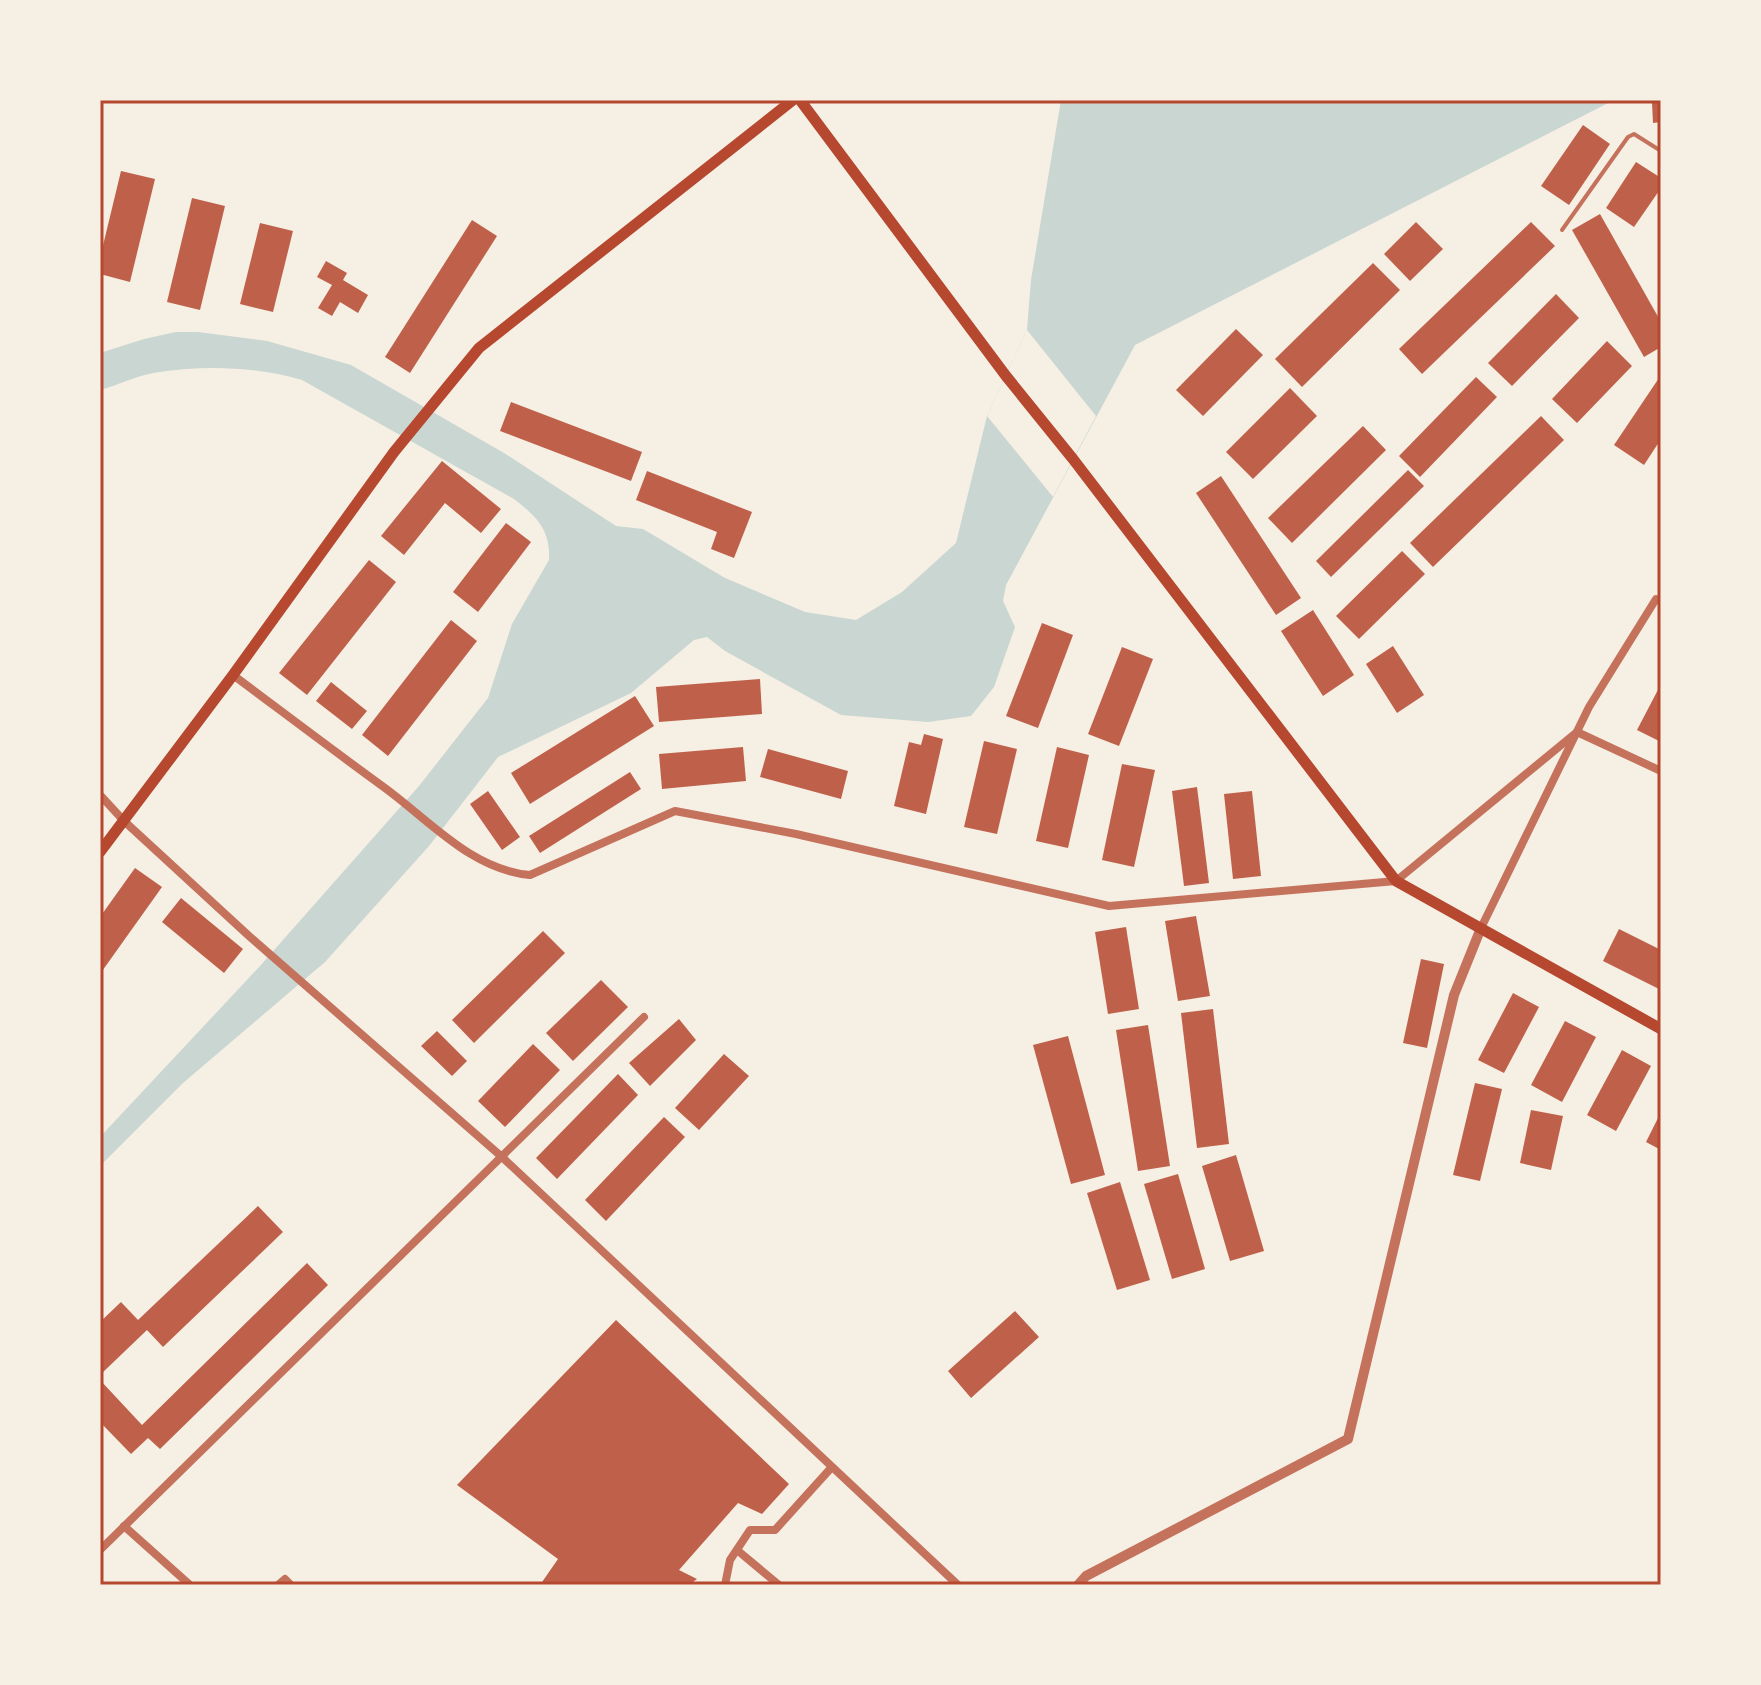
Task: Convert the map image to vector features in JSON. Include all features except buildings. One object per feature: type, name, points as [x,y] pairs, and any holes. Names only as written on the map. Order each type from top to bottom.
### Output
[{"type":"main road","points":[[100,852],[394,452],[479,348],[793,100]]},
{"type":"main road","points":[[800,100],[1006,376],[1396,881],[1661,1029]]},
{"type":"street","points":[[1078,1585],[1086,1576],[1348,1439],[1454,995],[1481,928],[1589,707],[1659,597]]},
{"type":"street","points":[[233,675],[446,837],[507,873],[530,875],[675,811],[796,834],[1109,906],[1396,881],[1577,732]]},
{"type":"street","points":[[1577,732],[1661,771]]},
{"type":"street","points":[[100,795],[249,936],[502,1157],[958,1585]]},
{"type":"street","points":[[100,1550],[644,1017]]},
{"type":"street","points":[[726,1585],[730,1560],[750,1530],[775,1530],[831,1468]]},
{"type":"street","points":[[124,1526],[190,1585]]},
{"type":"street","points":[[737,1550],[779,1585]]},
{"type":"street","points":[[278,1585],[285,1579],[291,1585]]},
{"type":"lane","points":[[1562,230],[1628,137],[1634,134],[1661,151]]},
{"type":"shaded area","points":[[1061,100],[1614,100],[1135,345],[1006,585],[1003,601],[1015,627],[994,687],[971,716],[928,722],[841,715],[725,651],[707,637],[694,640],[631,693],[498,757],[429,846],[325,962],[183,1083],[100,1166],[100,1137],[260,966],[419,786],[488,698],[512,624],[549,560],[549,549],[545,532],[529,511],[514,499],[302,380],[228,368],[191,369],[147,374],[100,390],[100,353],[176,332],[198,332],[267,341],[351,365],[504,453],[616,526],[643,529],[725,578],[805,612],[856,620],[902,592],[956,543],[987,416],[1027,330],[1031,280]]},
{"type":"pier","points":[[1027,330],[1096,416],[1053,497],[987,416]]}]
